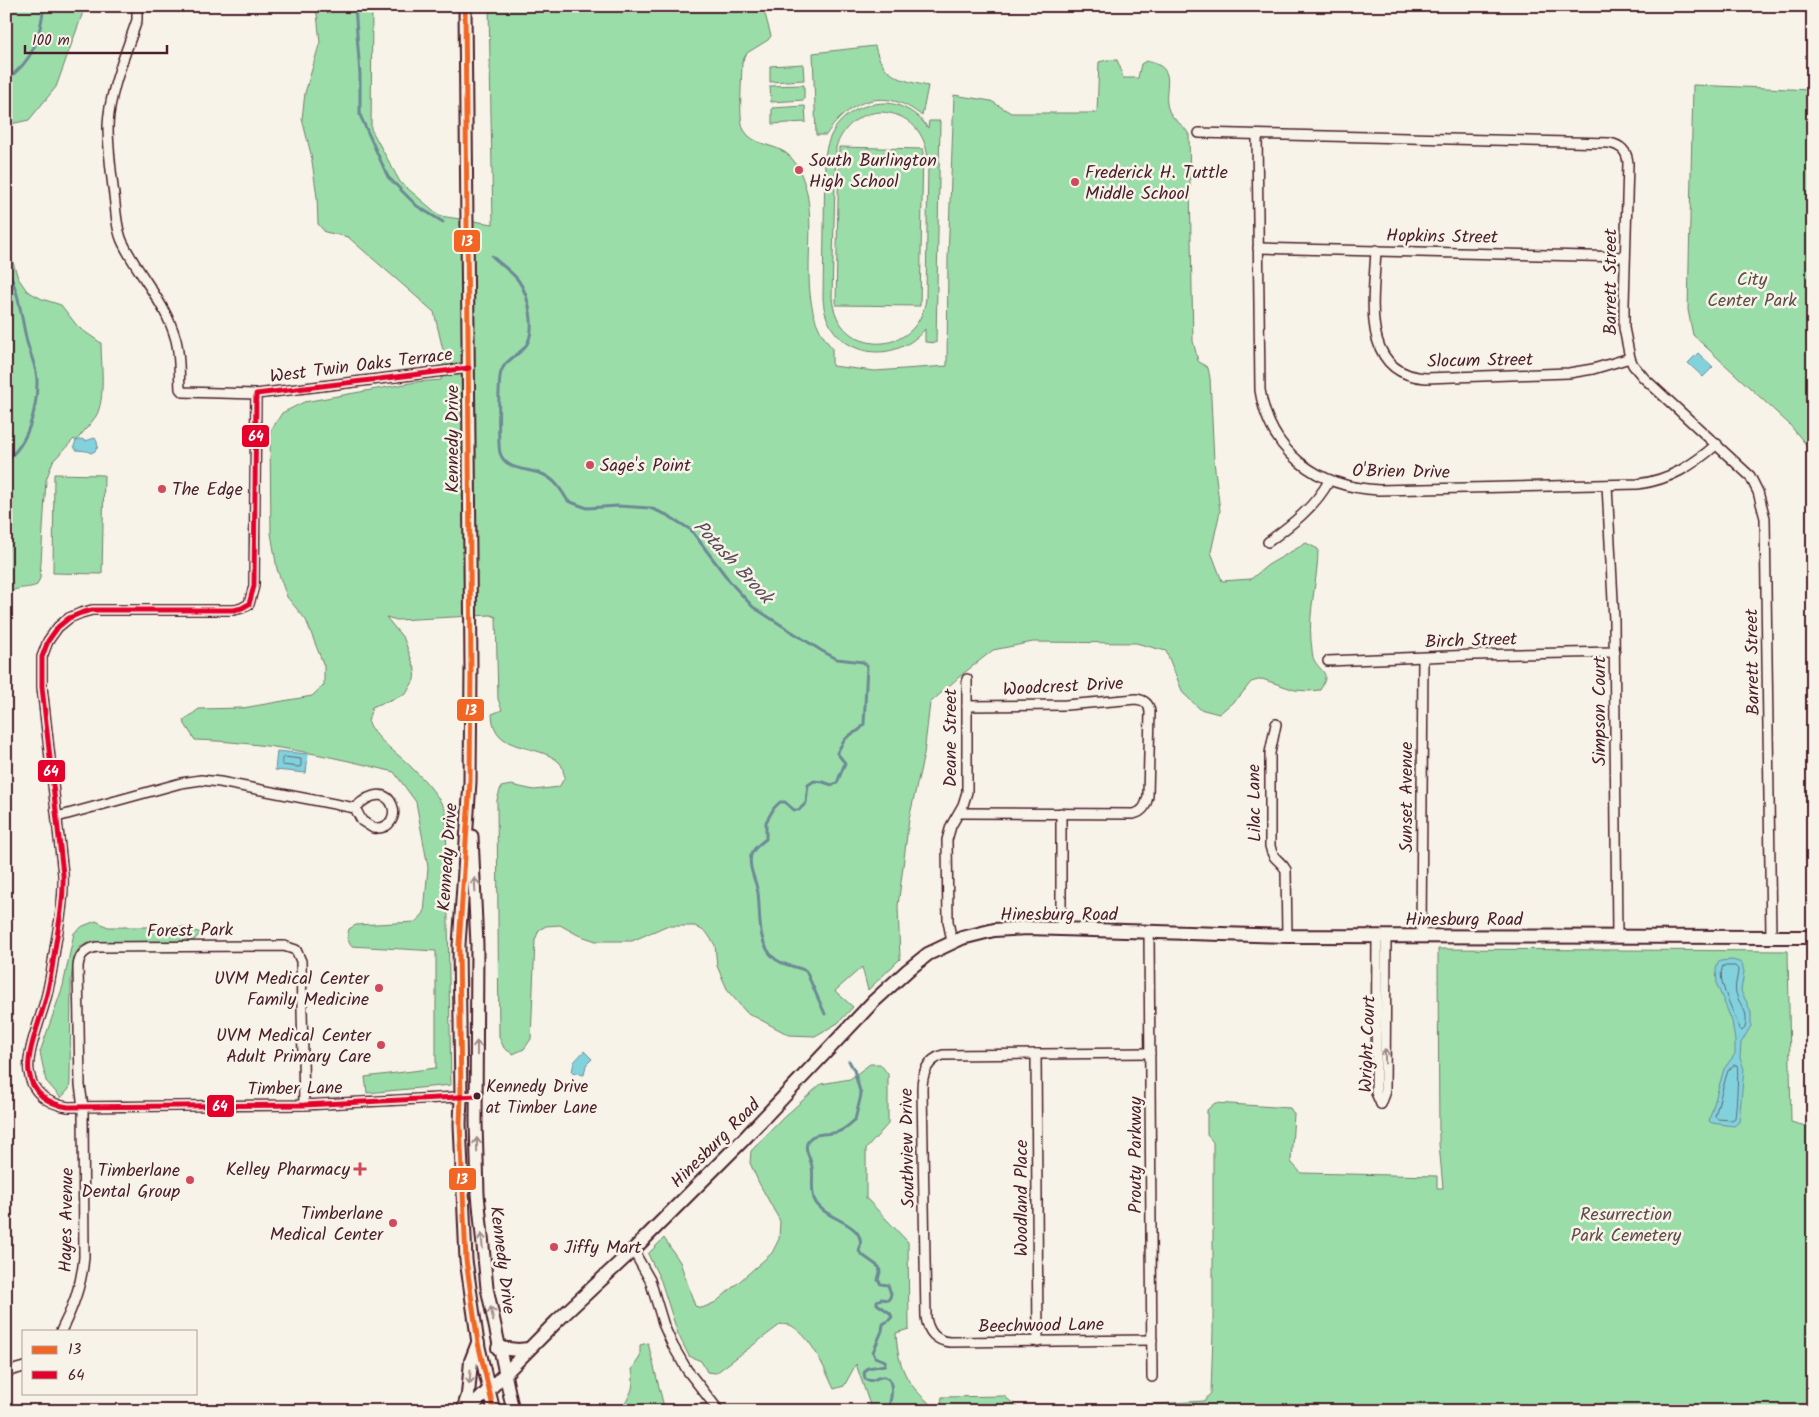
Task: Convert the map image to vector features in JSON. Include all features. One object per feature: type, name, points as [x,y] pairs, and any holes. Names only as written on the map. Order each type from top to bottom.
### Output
[{"type":"main road","name":"Kennedy Drive","points":[[465,6],[470,368],[470,782],[477,945],[478,1194],[487,1288],[512,1411]]},
{"type":"main road","name":"Kennedy Drive","points":[[470,782],[459,945],[461,1176],[466,1260],[478,1343],[494,1411]]},
{"type":"main road","name":"Hinesburg Road","points":[[468,1411],[754,1129],[873,1002],[917,962],[952,942],[973,934],[1000,930],[1061,929],[1287,936],[1813,937]]},
{"type":"main road","points":[[463,1411],[468,1395],[472,1361],[478,1343]]},
{"type":"main road","points":[[498,1348],[529,1349]]},
{"type":"street","points":[[137,6],[137,20],[111,104],[108,126],[117,222],[122,241],[162,306],[171,326],[176,340],[179,360],[180,389],[183,392],[256,394]]},
{"type":"street","name":"Barrett Street","points":[[1199,133],[1609,143],[1616,144],[1625,152],[1628,163],[1624,322],[1630,358],[1633,365],[1644,378],[1750,476],[1758,492],[1765,518],[1771,937]]},
{"type":"street","name":"O'Brien Drive","points":[[1257,135],[1260,390],[1264,409],[1273,430],[1287,450],[1304,466],[1329,481],[1352,488],[1379,490],[1638,484],[1666,478],[1693,464],[1717,444]]},
{"type":"street","name":"Hopkins Street","points":[[1258,248],[1625,256]]},
{"type":"street","name":"Slocum Street","points":[[1376,250],[1374,314],[1377,340],[1385,358],[1399,371],[1426,378],[1557,374],[1587,370],[1630,358]]},
{"type":"street","name":"West Twin Oaks Terrace","points":[[249,604],[254,586],[256,394],[470,368]]},
{"type":"street","points":[[1268,542],[1316,501],[1329,481]]},
{"type":"street","name":"Simpson Court","points":[[1607,485],[1614,652],[1617,937]]},
{"type":"street","name":"Timber Lane","points":[[249,604],[234,610],[92,610],[69,618],[58,627],[48,641],[42,657],[41,672],[64,874],[63,900],[48,990],[30,1054],[28,1069],[33,1085],[42,1097],[48,1101],[61,1106],[83,1107],[304,1105],[477,1096]]},
{"type":"street","name":"Birch Street","points":[[1328,661],[1614,652]]},
{"type":"street","name":"Sunset Avenue","points":[[1421,936],[1423,658]]},
{"type":"street","name":"Deane Street","points":[[952,942],[948,921],[947,840],[951,826],[966,798],[968,787],[967,679]]},
{"type":"street","name":"Woodcrest Drive","points":[[959,813],[1133,814],[1138,813],[1145,807],[1148,796],[1150,712],[1148,704],[1144,701],[1136,699],[1066,705],[967,706]]},
{"type":"street","name":"Lilac Lane","points":[[1276,724],[1270,753],[1270,846],[1275,860],[1284,866],[1286,870],[1287,936]]},
{"type":"street","points":[[57,817],[181,783],[201,780],[355,808],[369,797],[380,795],[391,801],[394,808],[394,816],[385,827],[373,828],[362,821],[355,808]]},
{"type":"street","points":[[1061,813],[1061,929]]},
{"type":"street","name":"Prouty Parkway","points":[[1149,932],[1152,1377]]},
{"type":"street","name":"Wright Court","points":[[1382,937],[1385,1094],[1381,1104],[1376,1093],[1382,937]]},
{"type":"street","name":"Forest Park","points":[[83,1107],[80,1085],[78,964],[83,952],[97,947],[264,946],[293,948],[298,953],[301,961],[304,1105]]},
{"type":"street","name":"Southview Drive","points":[[933,1335],[929,1330],[926,1317],[922,1089],[925,1069],[935,1058],[943,1055],[1150,1053]]},
{"type":"street","name":"Woodland Place","points":[[1036,1054],[1038,1342]]},
{"type":"street","name":"Hayes Avenue","points":[[61,1330],[75,1300],[84,1266],[83,1107]]},
{"type":"street","points":[[632,1250],[650,1280],[664,1326],[673,1346],[687,1370],[719,1411]]},
{"type":"street","name":"Beechwood Lane","points":[[933,1335],[944,1342],[1152,1340]]},
{"type":"street","points":[[6,1372],[22,1368]]},
{"type":"green space","points":[[6,6],[83,6],[82,15],[56,87],[29,120],[6,125]]},
{"type":"green space","points":[[314,6],[372,6],[371,129],[400,182],[440,216],[493,224],[489,6],[760,6],[765,14],[771,36],[768,40],[747,53],[742,62],[742,125],[752,139],[786,153],[794,161],[802,177],[807,193],[809,213],[809,274],[813,313],[820,331],[832,348],[832,366],[875,371],[947,366],[948,259],[954,95],[991,101],[1011,113],[1097,113],[1099,62],[1117,60],[1123,78],[1138,78],[1141,64],[1146,61],[1157,64],[1167,74],[1167,103],[1169,111],[1189,135],[1193,341],[1198,361],[1208,368],[1210,378],[1214,461],[1220,511],[1211,552],[1222,581],[1251,579],[1268,565],[1306,543],[1318,549],[1310,629],[1313,658],[1325,676],[1320,690],[1295,690],[1262,679],[1251,682],[1240,696],[1219,714],[1200,709],[1183,693],[1166,651],[1136,643],[1033,642],[993,650],[930,703],[924,754],[909,819],[898,906],[900,959],[868,990],[862,967],[835,991],[853,1007],[838,1023],[815,1036],[789,1035],[746,1012],[728,991],[717,966],[715,945],[707,933],[695,926],[666,926],[632,941],[596,941],[578,935],[560,925],[546,926],[539,930],[535,940],[531,1039],[524,1049],[513,1054],[504,1048],[499,1037],[497,800],[501,787],[511,785],[534,790],[559,787],[565,777],[560,763],[541,752],[508,742],[500,736],[494,727],[492,714],[502,710],[498,699],[496,617],[491,615],[397,620],[386,617],[404,639],[415,669],[414,680],[406,694],[372,707],[368,721],[383,742],[428,785],[446,811],[451,1085],[367,1093],[365,1077],[436,1068],[436,951],[351,946],[347,938],[349,929],[356,925],[416,922],[424,913],[428,867],[416,802],[394,772],[295,750],[246,743],[195,740],[183,721],[199,709],[243,708],[312,696],[324,685],[324,666],[306,620],[287,597],[277,569],[271,533],[270,432],[282,413],[304,402],[416,382],[441,380],[444,354],[434,312],[348,237],[325,232],[318,224],[317,197],[311,154],[302,119],[305,93],[320,42],[317,14]]},
{"type":"green space","points":[[875,46],[882,64],[888,71],[909,82],[928,86],[922,116],[909,107],[895,101],[882,99],[870,101],[857,105],[846,113],[826,135],[816,135],[813,53]]},
{"type":"green space","points":[[803,64],[804,80],[770,82],[770,66]]},
{"type":"green space","points":[[804,85],[804,100],[771,102],[770,86]]},
{"type":"green space","name":"City Center Park","points":[[1693,85],[1813,90],[1813,453],[1789,424],[1693,335],[1688,310]]},
{"type":"green space","points":[[887,103],[905,108],[920,118],[928,128],[929,121],[940,121],[936,343],[925,342],[925,329],[911,342],[895,349],[878,352],[862,350],[847,343],[835,332],[827,317],[823,298],[825,158],[827,146],[831,135],[844,118],[853,111],[875,104]],"holes":[[[873,113],[891,113],[900,116],[915,127],[927,151],[926,298],[920,318],[909,332],[894,341],[878,343],[862,340],[847,331],[837,317],[832,297],[836,147],[843,133],[859,118]]]},
{"type":"green space","points":[[805,106],[806,122],[772,124],[772,108]]},
{"type":"green space","points":[[839,147],[923,149],[920,306],[836,305]]},
{"type":"green space","points":[[6,241],[18,278],[27,291],[42,299],[61,305],[78,327],[101,343],[102,381],[101,400],[96,416],[76,441],[74,439],[53,461],[46,480],[40,578],[37,585],[16,589],[6,597]]},
{"type":"green space","points":[[54,474],[104,475],[102,574],[53,573]]},
{"type":"green space","points":[[96,921],[108,927],[183,927],[201,933],[193,941],[90,942],[81,946],[76,953],[73,963],[71,982],[70,1082],[69,1089],[61,1098],[46,1081],[40,1052],[63,986],[74,933],[83,926]]},
{"type":"green space","name":"Resurrection Park Cemetery","points":[[1438,949],[1788,951],[1791,1122],[1813,1128],[1813,1411],[1046,1411],[1204,1401],[1211,1393],[1213,1332],[1213,1142],[1207,1135],[1207,1110],[1215,1103],[1290,1108],[1294,1114],[1291,1162],[1301,1173],[1437,1176],[1437,1188],[1443,1188],[1439,1144]]},
{"type":"green space","points":[[870,1064],[880,1064],[888,1074],[888,1124],[866,1149],[866,1198],[908,1242],[909,1329],[896,1333],[899,1358],[907,1378],[913,1386],[939,1411],[872,1411],[856,1364],[844,1386],[834,1389],[812,1346],[806,1338],[789,1325],[781,1324],[716,1373],[707,1372],[701,1361],[689,1356],[678,1334],[661,1281],[648,1254],[664,1238],[680,1262],[695,1306],[702,1308],[716,1302],[772,1253],[779,1239],[780,1221],[750,1163],[751,1151],[783,1118],[821,1084],[850,1079]]},
{"type":"green space","points":[[648,1343],[665,1411],[618,1411],[631,1392],[633,1382],[632,1369],[640,1357],[640,1345]]},
{"type":"green space","points":[[1004,1396],[1022,1411],[940,1411],[942,1397]]},
{"type":"water","points":[[1698,353],[1713,367],[1703,377],[1688,363]]},
{"type":"water","points":[[95,438],[98,447],[91,453],[76,450],[74,446],[76,441]]},
{"type":"water","points":[[277,751],[308,754],[306,773],[275,770]]},
{"type":"water","points":[[1732,960],[1742,963],[1744,972],[1741,991],[1751,1013],[1751,1026],[1741,1043],[1740,1058],[1744,1069],[1739,1122],[1734,1126],[1709,1121],[1724,1069],[1735,1054],[1732,1021],[1717,985],[1716,969],[1720,961]]},
{"type":"water","points":[[584,1051],[592,1059],[586,1065],[584,1075],[572,1072],[574,1062]]},
{"type":"waterway","points":[[6,80],[23,65],[34,48],[44,6]]},
{"type":"waterway","name":"Potash Brook","points":[[355,6],[360,75],[360,115],[388,177],[417,206],[443,222]]},
{"type":"waterway","name":"Potash Brook","points":[[492,256],[518,280],[526,295],[531,324],[531,333],[524,348],[505,364],[501,372],[499,438],[500,453],[503,459],[512,466],[547,476],[557,485],[568,501],[587,508],[618,506],[650,508],[667,515],[691,530],[731,583],[753,607],[837,659],[863,662],[867,666],[864,724],[860,730],[846,738],[837,753],[845,763],[837,783],[832,785],[814,781],[808,785],[806,803],[799,810],[794,810],[785,802],[780,802],[766,822],[766,839],[757,846],[750,860],[758,893],[760,927],[764,944],[777,961],[806,971],[825,1014]]},
{"type":"waterway","points":[[6,267],[17,294],[27,342],[34,362],[37,383],[37,393],[30,426],[20,445],[6,460]]},
{"type":"waterway","points":[[6,526],[9,541],[6,562]]},
{"type":"waterway","name":"Potash Brook","points":[[849,1061],[854,1070],[861,1095],[855,1120],[844,1129],[810,1138],[806,1147],[812,1167],[815,1201],[820,1208],[845,1223],[858,1234],[860,1241],[859,1251],[879,1267],[878,1280],[881,1284],[888,1285],[891,1294],[889,1300],[881,1299],[877,1301],[877,1304],[890,1313],[892,1317],[883,1324],[873,1352],[875,1357],[885,1361],[885,1365],[868,1368],[864,1373],[865,1379],[868,1380],[880,1377],[888,1379],[891,1387],[891,1398],[886,1411]]},
{"type":"transit line","name":"13","points":[[465,6],[471,668],[470,782],[459,945],[460,1124],[466,1260],[478,1343],[494,1411]]},
{"type":"transit line","name":"64","points":[[469,368],[256,394],[254,586],[249,604],[234,610],[92,610],[69,618],[58,627],[48,641],[42,657],[42,687],[63,874],[63,891],[49,984],[32,1046],[29,1072],[37,1092],[54,1103],[68,1107],[304,1105],[477,1096]]},
{"type":"place","name":"South Burlington High School","points":[[799,170]]},
{"type":"place","name":"Frederick H. Tuttle Middle School","points":[[1075,182]]},
{"type":"place","name":"Sage's Point","points":[[590,465]]},
{"type":"place","name":"The Edge","points":[[162,489]]},
{"type":"place","name":"UVM Medical Center Family Medicine","points":[[379,988]]},
{"type":"place","name":"UVM Medical Center Adult Primary Care","points":[[381,1045]]},
{"type":"place","name":"Kennedy Drive at Timber Lane","points":[[477,1096]]},
{"type":"place","name":"Kelley Pharmacy","points":[[360,1169]]},
{"type":"place","name":"Timberlane Dental Group","points":[[190,1180]]},
{"type":"place","name":"Timberlane Medical Center","points":[[393,1223]]},
{"type":"place","name":"Jiffy Mart","points":[[554,1247]]}]
